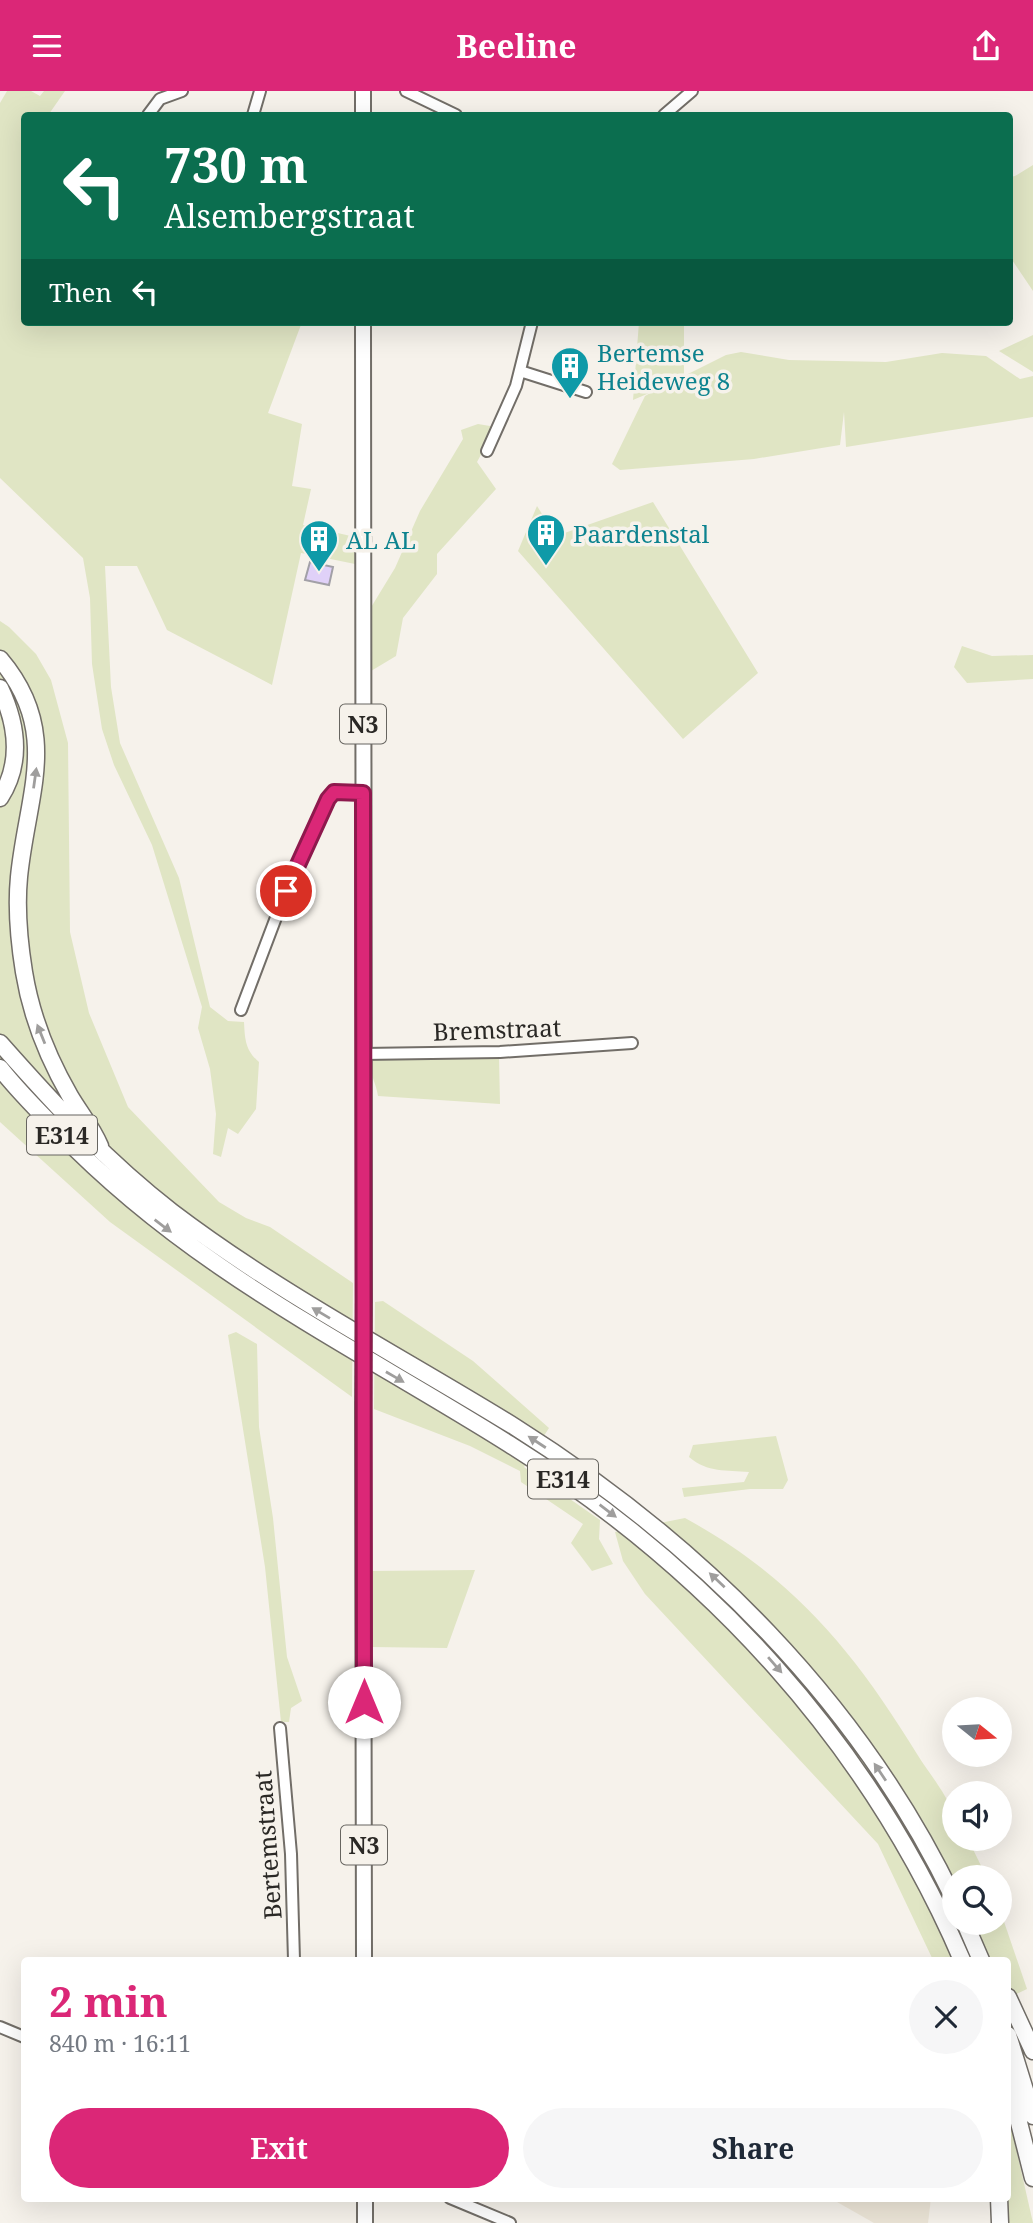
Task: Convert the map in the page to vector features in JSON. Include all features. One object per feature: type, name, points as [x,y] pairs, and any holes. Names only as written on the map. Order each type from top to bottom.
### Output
[{"type":"highway","points":[[0,659],[16,678],[31,708],[36,738],[36,767],[19,880],[19,927],[24,973],[35,1019],[51,1058],[70,1096],[94,1132],[102,1151]]},
{"type":"highway","points":[[0,688],[11,712],[16,738],[11,776],[0,798]]},
{"type":"highway","name":"E314","points":[[0,1044],[86,1137],[169,1210],[272,1283],[516,1428],[617,1495],[717,1579],[770,1633],[841,1717],[917,1829],[942,1876]]},
{"type":"highway","name":"E314","points":[[0,1067],[7,1083],[110,1183],[160,1224],[276,1306],[509,1444],[576,1488],[616,1517],[705,1592],[758,1645],[803,1697],[865,1781],[926,1884],[961,1957]]},
{"type":"highway","points":[[971,1935],[981,1956]]},
{"type":"highway","points":[[1011,2003],[1033,2051]]},
{"type":"highway","points":[[1011,2045],[1033,2116]]},
{"type":"highway","points":[[1011,2091],[1033,2178]]},
{"type":"highway","points":[[999,2202],[1000,2223]]},
{"type":"main road","points":[[363,91],[363,112]]},
{"type":"main road","name":"N3","points":[[363,326],[365,1957]]},
{"type":"main road","points":[[365,2202],[365,2223]]},
{"type":"street","points":[[150,91],[160,99]]},
{"type":"street","points":[[150,112],[160,99],[183,91]]},
{"type":"street","points":[[254,112],[260,91]]},
{"type":"street","points":[[406,91],[450,112]]},
{"type":"street","points":[[668,112],[692,91]]},
{"type":"street","points":[[487,451],[520,371],[530,326]]},
{"type":"street","points":[[520,371],[586,392]]},
{"type":"street","points":[[241,1010],[286,891],[328,799],[334,792],[363,793]]},
{"type":"street","name":"Bremstraat","points":[[363,1054],[499,1052],[632,1043]]},
{"type":"street","name":"Bertemstraat","points":[[280,1728],[291,1853],[294,1957]]},
{"type":"street","points":[[0,2028],[21,2036]]},
{"type":"street","points":[[460,2202],[510,2223]]},
{"type":"shaded area","points":[[837,2202],[931,2202],[928,2223],[874,2223]]},
{"type":"green space","points":[[7,91],[31,91],[40,96],[44,91],[65,91],[50,112],[21,112],[21,326],[301,326],[268,413],[302,424],[292,486],[311,489],[303,525],[355,537],[355,564],[301,553],[272,685],[167,630],[137,566],[105,566],[111,687],[120,743],[179,878],[210,1007],[228,1021],[244,1022],[248,1049],[259,1062],[256,1109],[238,1134],[228,1128],[221,1157],[213,1154],[216,1114],[210,1069],[198,1028],[202,1007],[152,845],[114,765],[102,729],[92,664],[90,598],[83,558],[0,478],[0,103]]},
{"type":"green space","points":[[1033,165],[1033,291],[1013,261],[1015,176]]},
{"type":"green space","points":[[639,326],[684,326],[684,376],[726,355],[741,352],[789,360],[886,362],[942,353],[986,356],[1020,379],[1033,376],[1033,417],[846,447],[844,412],[840,445],[754,459],[620,470],[612,464],[645,396],[654,391],[633,400]]},
{"type":"green space","points":[[1033,335],[1033,372],[999,351]]},
{"type":"green space","points":[[478,424],[496,427],[477,462],[496,489],[437,554],[437,574],[403,618],[396,656],[371,671],[370,609],[395,568],[420,511],[463,439],[461,430]]},
{"type":"green space","points":[[653,502],[758,673],[683,739],[518,551],[537,506],[556,536]]},
{"type":"green space","points":[[0,621],[36,654],[51,680],[68,743],[70,932],[89,1013],[128,1107],[219,1202],[246,1218],[270,1227],[353,1283],[352,1397],[110,1222],[0,1122]]},
{"type":"green space","points":[[962,646],[992,656],[1033,655],[1033,679],[967,683],[954,667]]},
{"type":"green space","points":[[499,1056],[500,1104],[378,1096],[372,1073],[373,1059]]},
{"type":"green space","points":[[383,1301],[473,1361],[549,1428],[524,1467],[600,1520],[599,1539],[613,1564],[592,1571],[571,1543],[583,1524],[521,1482],[520,1471],[470,1446],[374,1409],[375,1302]]},
{"type":"green space","points":[[236,1332],[257,1344],[259,1427],[273,1518],[287,1657],[302,1701],[291,1708],[289,1722],[281,1722],[265,1567],[228,1335]]},
{"type":"green space","points":[[776,1436],[788,1480],[783,1489],[750,1489],[684,1497],[682,1488],[744,1482],[749,1472],[703,1466],[689,1457],[693,1445]]},
{"type":"green space","points":[[685,1518],[758,1565],[818,1619],[869,1682],[942,1792],[942,1851],[974,1851],[981,1865],[942,1865],[942,1935],[1009,1935],[1027,1989],[1011,1997],[1011,1957],[932,1957],[878,1844],[645,1594],[623,1561],[615,1532]]},
{"type":"green space","points":[[475,1570],[447,1648],[371,1647],[371,1571]]},
{"type":"green space","points":[[1011,2126],[1033,2223],[1004,2223],[1002,2202],[1011,2202]]},
{"type":"building","name":"AL AL","points":[[310,562],[333,567],[329,585],[305,580]]},
{"type":"place","name":"Bertemse Heideweg 8","points":[[570,400]]},
{"type":"place","name":"Paardenstal","points":[[546,567]]},
{"type":"place","name":"AL AL","points":[[319,573]]},
{"type":"route","points":[[286,891],[328,799],[334,792],[363,793],[364,1702]]}]
